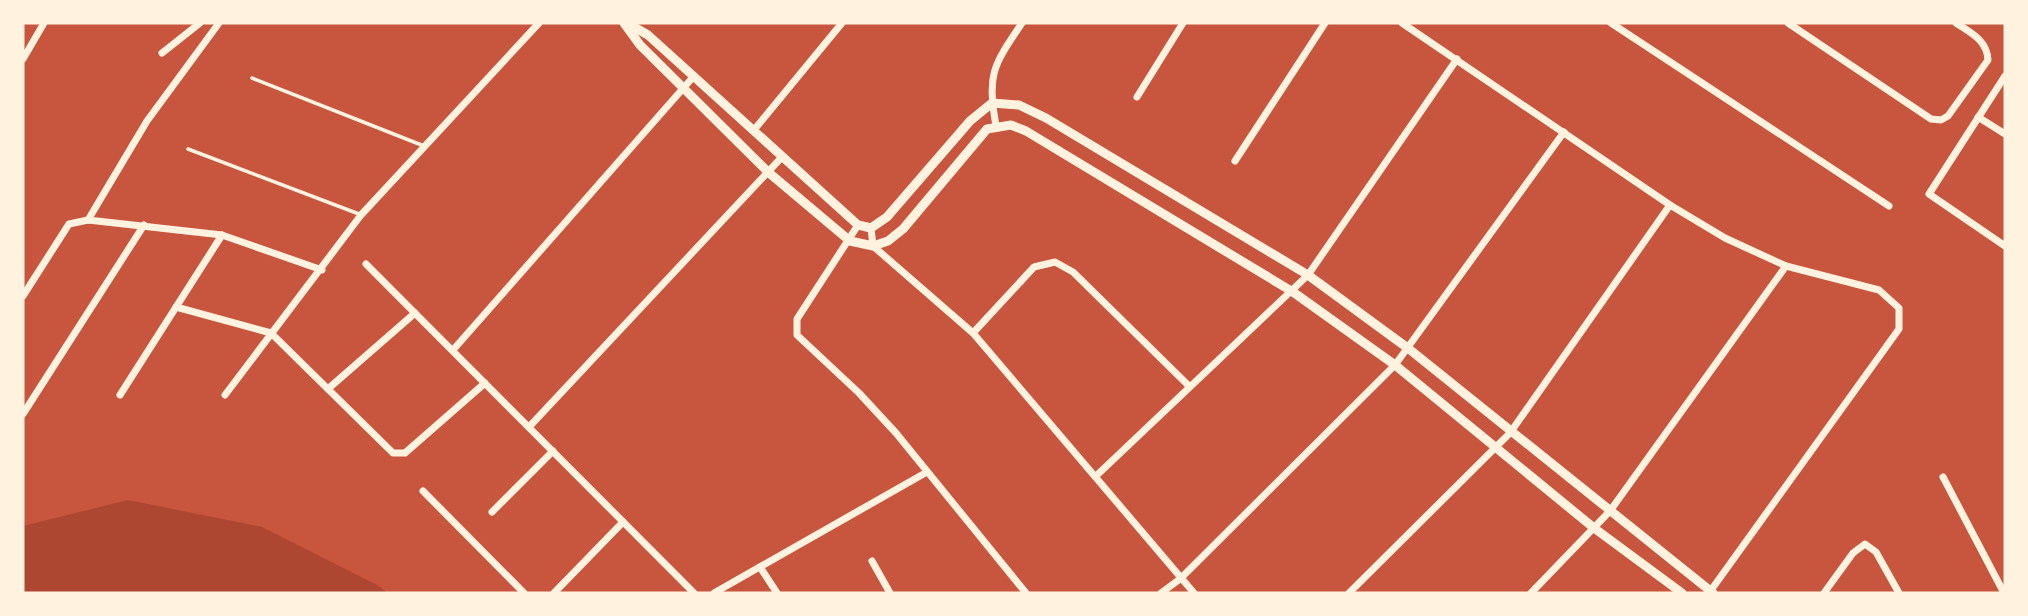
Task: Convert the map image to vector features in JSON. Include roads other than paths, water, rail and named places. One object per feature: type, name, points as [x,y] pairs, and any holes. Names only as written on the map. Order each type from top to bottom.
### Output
[{"type":"street","points":[[23,59],[44,23]]},
{"type":"street","points":[[162,53],[200,23]]},
{"type":"street","points":[[88,220],[147,121],[219,23]]},
{"type":"street","points":[[225,396],[361,215],[539,23]]},
{"type":"street","points":[[626,23],[648,35],[855,224],[871,228],[887,217],[970,121],[992,103],[1019,105],[1046,118],[1308,275],[1409,349],[1711,593],[1899,330],[1899,308],[1879,290],[1786,266],[1760,256],[1670,205],[1402,23]]},
{"type":"street","points":[[626,23],[640,45],[768,172],[850,241],[873,246],[973,333],[1194,593]]},
{"type":"street","points":[[754,130],[842,23]]},
{"type":"street","points":[[996,126],[990,81],[997,60],[1022,23]]},
{"type":"street","points":[[1137,97],[1182,23]]},
{"type":"street","points":[[1235,161],[1325,23]]},
{"type":"street","points":[[1611,23],[1889,206]]},
{"type":"street","points":[[1787,23],[1931,119],[1941,120],[1948,116],[1988,60],[1987,48],[1980,39],[1956,23]]},
{"type":"street","points":[[1096,476],[1308,275],[1457,60]]},
{"type":"street","points":[[453,350],[694,76]]},
{"type":"street","points":[[2005,76],[1929,194],[2005,246]]},
{"type":"street","points":[[1978,117],[2005,134]]},
{"type":"street","points":[[873,246],[888,241],[903,229],[987,129],[1012,124],[1293,292],[1395,365],[1594,528],[1682,593]]},
{"type":"street","points":[[1161,593],[1180,579],[1409,349],[1564,132]]},
{"type":"street","points":[[529,427],[781,158]]},
{"type":"street","points":[[1349,593],[1510,433],[1670,205]]},
{"type":"street","points":[[23,296],[73,221],[144,225],[222,235],[322,270]]},
{"type":"street","points":[[855,224],[850,241],[797,319],[795,328],[804,344],[859,393],[1026,593]]},
{"type":"street","points":[[23,414],[144,225]]},
{"type":"street","points":[[871,228],[873,246]]},
{"type":"street","points":[[120,395],[222,235]]},
{"type":"street","points":[[973,333],[1034,267],[1055,262],[1073,272],[1189,386]]},
{"type":"street","points":[[366,264],[694,593]]},
{"type":"street","points":[[1531,593],[1610,511],[1786,266]]},
{"type":"street","points":[[176,307],[271,333],[330,388],[393,453],[405,453],[485,383]]},
{"type":"street","points":[[330,388],[415,313]]},
{"type":"street","points":[[492,512],[553,451]]},
{"type":"street","points":[[715,593],[927,472]]},
{"type":"street","points":[[1943,477],[2004,593]]},
{"type":"street","points":[[423,491],[524,593]]},
{"type":"street","points":[[554,593],[623,522]]},
{"type":"street","points":[[1824,593],[1853,553],[1865,544],[1876,552],[1899,593]]},
{"type":"street","points":[[872,561],[890,593]]},
{"type":"street","points":[[760,567],[776,593]]},
{"type":"lane","points":[[252,78],[424,146]]},
{"type":"lane","points":[[188,149],[361,215]]}]
